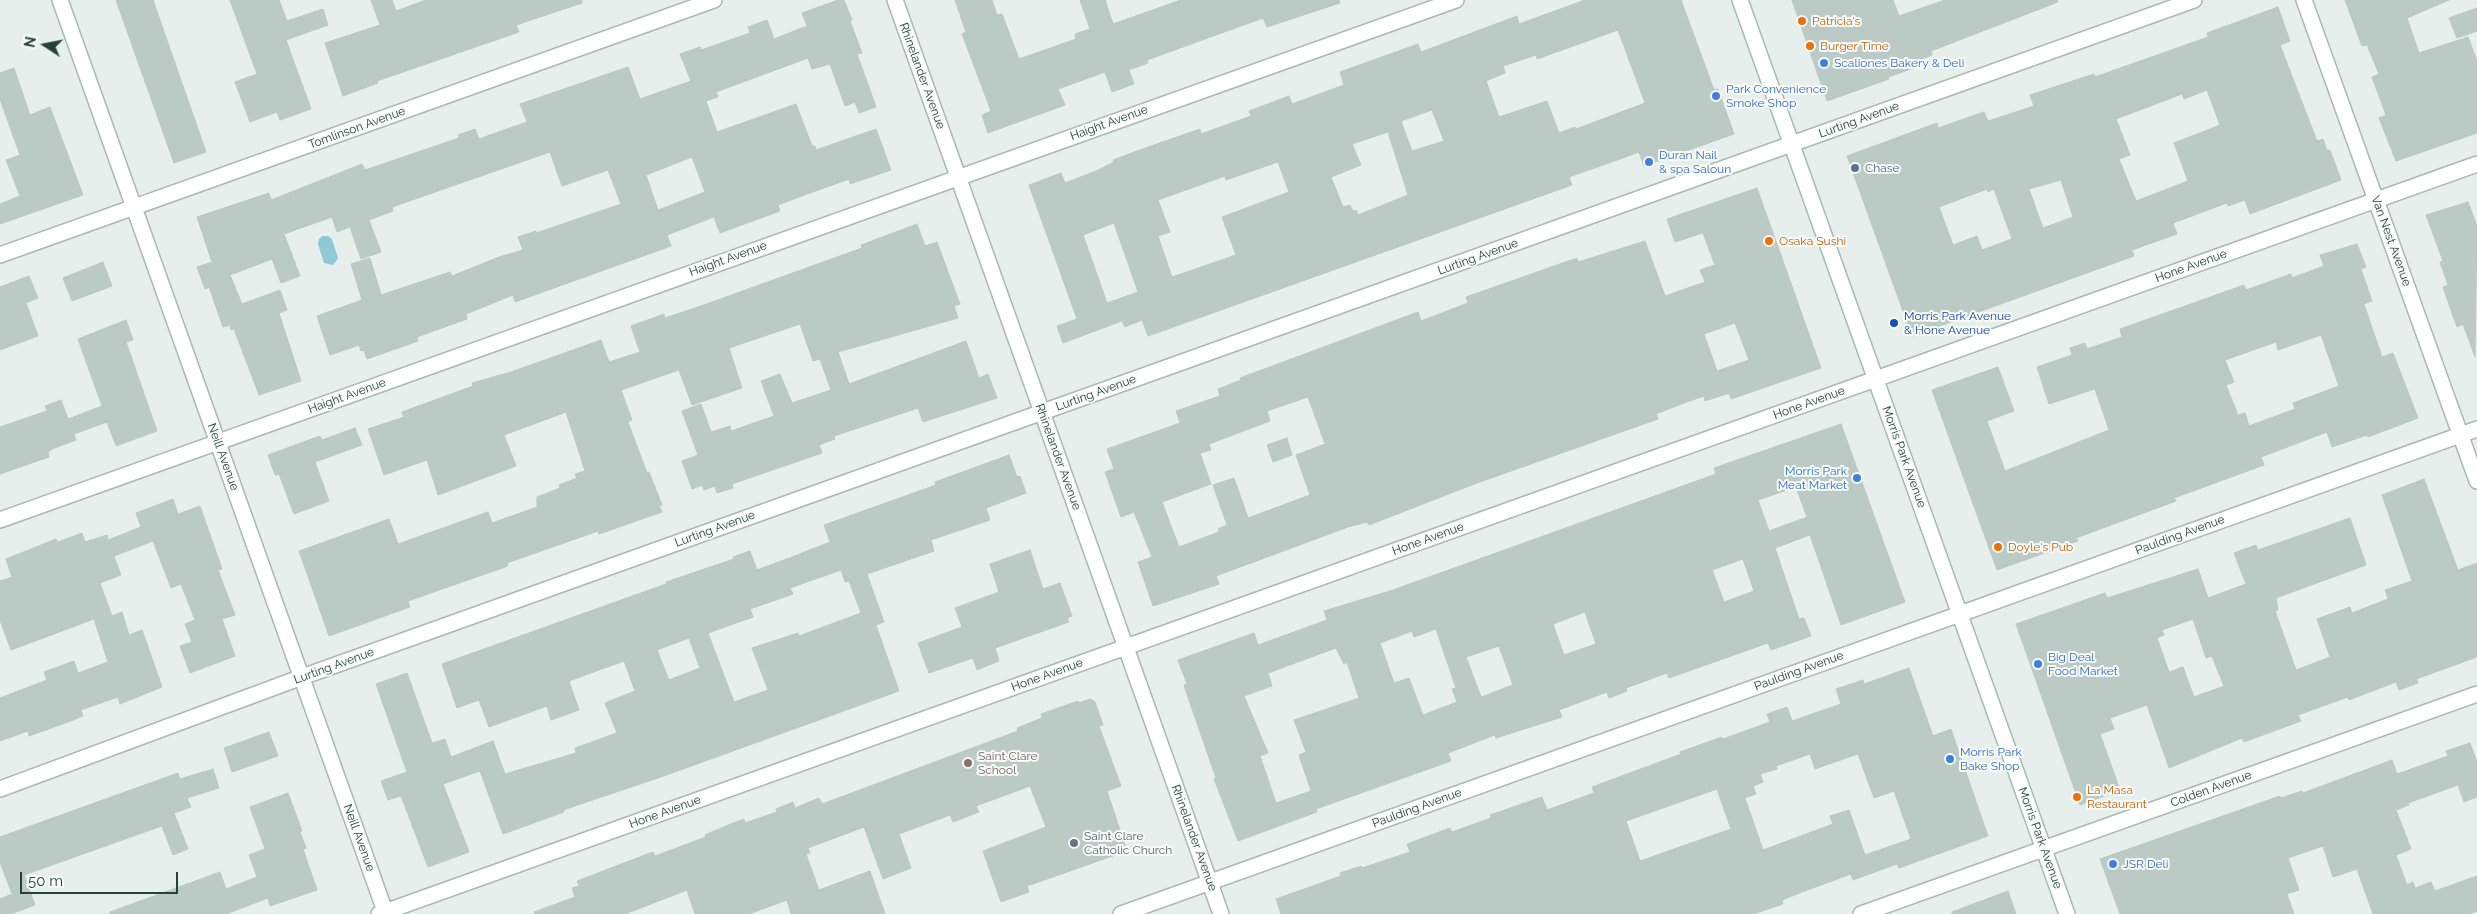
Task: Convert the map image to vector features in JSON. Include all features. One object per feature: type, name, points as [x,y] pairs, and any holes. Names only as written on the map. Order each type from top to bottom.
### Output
[{"type":"street","name":"Neill Avenue","points":[[60,0],[302,677],[383,913]]},
{"type":"street","name":"Tomlinson Avenue","points":[[0,255],[714,0]]},
{"type":"street","name":"Rhinelander Avenue","points":[[895,0],[1221,914]]},
{"type":"street","name":"Haight Avenue","points":[[0,520],[1456,0]]},
{"type":"street","name":"Morris Park Avenue","points":[[1740,0],[2067,914]]},
{"type":"street","name":"Lurting Avenue","points":[[0,789],[302,677],[2194,0]]},
{"type":"street","name":"Van Nest Avenue","points":[[2304,0],[2477,481]]},
{"type":"street","name":"Hone Avenue","points":[[383,913],[2477,164]]},
{"type":"street","name":"Paulding Avenue","points":[[1121,914],[2477,429]]},
{"type":"street","name":"Colden Avenue","points":[[1861,914],[2477,694]]},
{"type":"water","points":[[322,236],[328,236],[332,239],[338,258],[333,265],[324,263],[318,244]]},
{"type":"building","points":[[116,0],[153,0],[206,152],[174,163]]},
{"type":"building","points":[[230,0],[279,0],[287,21],[323,9],[328,25],[286,40],[311,109],[280,120],[277,112],[250,122],[235,82],[257,74]]},
{"type":"building","points":[[371,0],[392,0],[396,11],[426,0],[582,0],[582,3],[516,25],[519,32],[377,81],[378,83],[343,96],[325,43],[380,25]]},
{"type":"building","points":[[838,0],[844,0],[862,53],[857,54],[876,107],[859,113],[855,102],[845,106],[830,64],[812,69],[808,58],[716,92],[718,97],[706,101],[717,132],[796,104],[812,146],[815,146],[816,150],[876,129],[891,170],[850,184],[849,179],[799,197],[778,205],[780,211],[720,233],[714,217],[667,235],[671,246],[515,302],[513,295],[466,314],[467,319],[417,337],[418,341],[367,359],[364,350],[361,351],[359,345],[330,355],[317,316],[362,300],[351,264],[370,258],[381,295],[450,272],[452,276],[499,257],[523,250],[518,237],[536,231],[536,233],[621,204],[608,170],[562,186],[550,152],[392,207],[393,211],[369,220],[381,252],[361,259],[350,227],[337,232],[332,217],[284,234],[300,276],[281,283],[272,259],[230,275],[242,304],[280,290],[287,310],[279,313],[301,381],[259,395],[234,329],[231,330],[230,325],[223,327],[209,287],[205,289],[197,267],[212,262],[197,217],[269,193],[271,200],[362,164],[365,170],[459,138],[458,135],[475,129],[479,139],[527,122],[520,104],[628,67],[640,99],[691,81],[680,54],[700,47],[701,50],[750,33],[748,27],[767,20],[774,39],[807,26],[802,13]],"holes":[[[692,157],[705,192],[658,210],[646,175]]]},
{"type":"building","points":[[955,0],[992,0],[997,15],[1002,14],[1019,59],[1076,39],[1075,34],[1090,29],[1080,0],[1105,0],[1113,24],[1181,0],[1339,0],[1340,3],[1267,27],[1263,18],[1147,60],[1148,63],[1129,70],[1134,84],[1112,92],[1105,72],[1058,89],[1065,105],[988,133],[982,115],[991,111],[962,34],[966,32]]},
{"type":"building","points":[[1585,0],[1681,0],[1714,90],[1718,89],[1734,134],[1644,166],[1639,152],[1569,177],[1572,185],[1148,336],[1142,320],[1125,327],[1122,321],[1063,343],[1057,326],[1077,319],[1029,185],[1061,173],[1065,183],[1096,171],[1114,162],[1113,160],[1137,151],[1200,129],[1201,134],[1251,116],[1249,111],[1289,96],[1292,104],[1344,85],[1340,72],[1418,44],[1421,52],[1517,16],[1519,24]],"holes":[[[1618,30],[1645,103],[1576,129],[1575,127],[1559,133],[1547,101],[1499,117],[1486,81],[1505,73],[1503,66],[1536,55],[1537,59]],[[1432,110],[1444,141],[1412,151],[1401,121]],[[1388,132],[1408,195],[1358,215],[1356,210],[1353,211],[1350,205],[1343,207],[1331,177],[1361,165],[1352,144]],[[1278,162],[1289,192],[1222,217],[1236,255],[1172,277],[1158,236],[1170,232],[1158,200],[1225,176],[1226,180]],[[1114,223],[1138,292],[1107,303],[1083,235]]]},
{"type":"building","points":[[1792,0],[1893,0],[1899,16],[1945,0],[2057,0],[2058,2],[1931,51],[1932,55],[1915,62],[1917,67],[1827,101]]},
{"type":"building","points":[[2345,0],[2449,0],[2407,18],[2419,53],[2468,37],[2477,61],[2477,133],[2396,161],[2379,118],[2386,115],[2372,77],[2379,74],[2367,45],[2362,46]]},
{"type":"building","points":[[2278,7],[2290,41],[2280,45],[2317,141],[2323,139],[2327,151],[2330,150],[2341,180],[2250,214],[2245,200],[2228,206],[2227,203],[2173,223],[2177,234],[2132,250],[2134,256],[1912,336],[1847,156],[1937,123],[1938,128],[1984,112],[1988,121],[2034,106],[2030,95],[2094,74],[2095,77],[2208,37],[2207,33]],"holes":[[[2207,90],[2220,125],[2174,143],[2188,181],[2136,201],[2119,159],[2130,155],[2116,119],[2182,94],[2184,99]],[[2061,180],[2073,217],[2043,228],[2029,189]],[[1987,189],[1988,192],[1994,189],[2012,239],[1982,250],[1977,236],[1953,245],[1939,207]]]},
{"type":"building","points":[[2477,8],[2477,31],[2457,38],[2449,18]]},
{"type":"building","points":[[14,68],[30,115],[50,107],[83,195],[0,224],[0,204],[20,196],[6,160],[20,155],[0,99],[0,73]]},
{"type":"building","points":[[1757,188],[1821,368],[1731,399],[1729,393],[1705,401],[1704,396],[1684,403],[1656,414],[1658,419],[1477,483],[1369,525],[1367,522],[1348,527],[1216,576],[1219,584],[1153,606],[1138,562],[1152,557],[1134,512],[1121,517],[1105,472],[1114,469],[1107,449],[1180,423],[1176,411],[1220,396],[1218,389],[1241,380],[1240,378],[1418,312],[1421,321],[1468,303],[1466,297],[1577,258],[1578,262],[1645,241],[1665,296],[1705,282],[1700,270],[1715,265],[1703,233],[1675,242],[1667,219]],"holes":[[[1735,323],[1749,360],[1717,371],[1704,334]],[[1308,397],[1325,444],[1296,455],[1310,495],[1248,518],[1234,478],[1213,485],[1227,525],[1218,529],[1219,532],[1179,547],[1162,502],[1211,484],[1200,453],[1211,450],[1209,444],[1270,421],[1267,411]]]},
{"type":"building","points":[[2468,202],[2477,226],[2475,357],[2463,324],[2457,327],[2443,287],[2448,285],[2440,262],[2443,261],[2426,215]]},
{"type":"building","points":[[917,224],[925,246],[937,242],[960,304],[954,306],[958,318],[838,352],[849,384],[966,341],[979,378],[988,374],[997,398],[923,422],[918,408],[834,436],[835,439],[819,445],[822,453],[732,484],[733,488],[717,493],[715,486],[704,490],[702,485],[692,489],[682,461],[698,455],[682,411],[701,404],[711,432],[730,426],[731,431],[774,416],[761,381],[780,374],[792,403],[831,390],[820,359],[813,361],[800,324],[729,348],[742,388],[692,405],[679,370],[621,390],[632,420],[628,422],[647,473],[649,472],[662,505],[659,506],[662,512],[599,534],[598,531],[507,563],[508,566],[408,601],[410,607],[329,636],[299,551],[389,519],[398,544],[488,512],[492,523],[537,507],[537,497],[560,488],[559,485],[577,478],[575,474],[585,471],[566,412],[504,435],[516,466],[438,495],[427,460],[384,475],[368,429],[404,417],[402,412],[473,386],[472,383],[511,372],[601,340],[609,362],[640,352],[631,326],[664,314],[665,318],[701,306],[862,248],[861,245]]},
{"type":"building","points":[[2357,244],[2366,267],[2361,269],[2372,301],[2364,304],[2382,357],[2393,353],[2418,418],[2368,437],[2367,435],[2332,447],[2327,432],[2261,457],[2264,465],[2174,498],[2176,501],[2076,538],[2078,541],[1997,570],[1932,390],[1998,367],[2014,411],[1987,421],[2005,471],[2109,430],[2095,389],[2049,404],[2037,367],[2072,355],[2070,348],[2085,343],[2087,349],[2122,337],[2120,329],[2244,285],[2246,290],[2291,274],[2292,278],[2324,266],[2320,255]],"holes":[[[2321,335],[2339,386],[2293,403],[2295,409],[2249,426],[2245,413],[2238,415],[2226,385],[2234,382],[2225,360],[2276,342],[2278,350]]]},
{"type":"building","points":[[103,262],[112,286],[72,301],[63,278]]},
{"type":"building","points":[[29,276],[38,298],[26,303],[38,336],[0,350],[0,287]]},
{"type":"building","points":[[126,320],[133,340],[126,342],[157,431],[116,446],[107,422],[74,434],[76,440],[52,449],[48,452],[49,457],[0,474],[0,427],[47,411],[45,406],[61,400],[68,419],[102,406],[78,339]]},
{"type":"building","points":[[1841,424],[1905,602],[1841,625],[1810,535],[1775,548],[1799,619],[1804,618],[1811,636],[1771,650],[1768,643],[1669,678],[1667,673],[1626,688],[1627,691],[1609,698],[1607,692],[1559,710],[1562,717],[1496,738],[1495,735],[1448,753],[1451,761],[1316,809],[1317,812],[1238,841],[1214,779],[1216,778],[1184,685],[1187,684],[1178,660],[1254,633],[1258,645],[1327,620],[1324,611],[1393,590],[1716,474],[1714,468]],"holes":[[[1796,487],[1807,517],[1769,531],[1758,500]],[[1743,559],[1754,591],[1724,602],[1712,570]],[[1585,612],[1596,644],[1564,655],[1553,624]],[[1436,629],[1456,688],[1452,689],[1457,702],[1423,715],[1409,678],[1394,683],[1380,643],[1412,631],[1414,637]],[[1499,646],[1513,685],[1481,697],[1466,657]],[[1336,648],[1344,664],[1347,662],[1359,698],[1294,720],[1306,752],[1299,755],[1311,791],[1276,803],[1260,756],[1268,753],[1244,696],[1272,686],[1268,673]]]},
{"type":"building","points":[[355,428],[362,445],[315,462],[329,501],[294,514],[279,474],[275,475],[268,455],[320,436],[322,440]]},
{"type":"building","points":[[1287,438],[1292,455],[1273,462],[1267,445]]},
{"type":"building","points":[[1009,455],[1017,477],[1020,476],[1026,493],[986,508],[990,520],[931,540],[934,551],[867,574],[884,622],[876,625],[899,691],[658,778],[563,810],[564,812],[503,834],[480,771],[443,784],[469,852],[428,867],[401,796],[388,800],[381,781],[407,772],[376,684],[407,673],[432,743],[445,739],[451,757],[493,741],[505,774],[576,753],[575,748],[617,733],[605,703],[635,691],[624,661],[569,681],[579,710],[551,720],[547,706],[489,727],[479,700],[457,708],[442,664],[666,584],[666,582],[734,559],[733,557],[750,551],[757,570],[830,542],[824,525],[936,485],[935,482]],"holes":[[[841,570],[845,582],[849,581],[861,613],[799,636],[798,633],[752,648],[768,690],[734,702],[708,633],[753,617],[750,609],[793,594],[790,588]],[[689,638],[700,668],[669,680],[657,650]]]},
{"type":"building","points":[[2424,479],[2458,570],[2477,563],[2477,657],[2416,679],[2418,683],[2399,690],[2396,682],[2349,700],[2348,697],[2298,715],[2301,721],[2244,742],[2242,738],[2169,768],[2147,705],[2110,718],[2114,729],[2100,734],[2120,790],[2080,805],[2016,624],[2105,593],[2107,598],[2198,569],[2208,598],[2246,584],[2234,553],[2256,545],[2258,550],[2350,518],[2366,565],[2276,598],[2278,610],[2275,611],[2296,670],[2330,657],[2317,619],[2350,607],[2352,613],[2388,599],[2385,590],[2412,581],[2382,495]],"holes":[[[2193,619],[2206,658],[2212,656],[2224,686],[2194,697],[2183,667],[2169,672],[2157,638],[2164,635],[2162,630]]]},
{"type":"building","points":[[173,499],[178,514],[200,506],[222,569],[218,570],[235,615],[222,619],[235,656],[190,673],[180,646],[192,642],[185,624],[195,620],[181,584],[171,588],[153,541],[114,556],[121,575],[100,583],[112,616],[122,612],[129,635],[142,630],[162,687],[120,704],[118,697],[81,710],[83,716],[29,736],[28,731],[0,741],[0,698],[47,680],[44,672],[74,661],[78,673],[108,662],[94,619],[11,650],[0,620],[0,581],[12,577],[6,559],[56,539],[58,542],[82,533],[85,542],[107,535],[108,540],[141,527],[136,513]]},
{"type":"building","points":[[1030,550],[1043,589],[1060,583],[1072,616],[1067,618],[1069,622],[995,648],[999,661],[977,670],[973,658],[929,673],[918,643],[962,627],[955,608],[999,592],[990,564]]},
{"type":"building","points":[[1909,668],[1933,736],[1951,729],[1988,836],[1899,868],[1897,864],[1853,880],[1851,874],[1782,900],[1783,904],[1753,914],[1281,914],[1276,899],[1341,876],[1340,873],[1361,866],[1362,868],[1410,852],[1407,844],[1450,828],[1452,832],[1491,818],[1490,815],[1542,797],[1547,810],[1594,793],[1592,787],[1681,754],[1680,752],[1770,722],[1767,714],[1787,707],[1792,721],[1841,704],[1836,689],[1863,680],[1864,684]],"holes":[[[1810,754],[1815,769],[1858,754],[1874,798],[1894,791],[1911,839],[1865,855],[1849,810],[1830,816],[1833,824],[1763,850],[1745,798],[1756,794],[1753,786],[1763,782],[1760,774],[1777,769],[1776,766]],[[1717,789],[1731,829],[1640,861],[1626,821]]]},
{"type":"building","points":[[1090,699],[1095,702],[1103,725],[1099,726],[1121,786],[1107,791],[1127,851],[1027,886],[1029,892],[1001,902],[983,851],[1046,827],[1030,786],[976,806],[979,812],[953,822],[950,815],[899,834],[911,868],[883,879],[864,827],[808,848],[810,853],[806,854],[819,890],[870,871],[885,914],[791,914],[787,900],[749,914],[695,914],[687,890],[625,914],[535,914],[534,912],[575,897],[572,888],[579,886],[577,881],[637,858],[653,852],[655,856],[706,837],[705,835],[744,819],[745,823],[777,812],[776,809],[793,802],[795,808],[819,798],[822,804],[1018,731],[1017,728],[1042,718],[1041,714],[1078,701],[1079,703]]},
{"type":"building","points":[[269,732],[278,756],[232,772],[224,748]]},
{"type":"building","points":[[2470,743],[2477,762],[2477,797],[2464,802],[2458,785],[2408,803],[2409,805],[2396,810],[2411,849],[2396,855],[2407,885],[2413,882],[2415,888],[2431,882],[2435,891],[2477,876],[2477,911],[2470,914],[2373,914],[2357,869],[2333,877],[2323,846],[2288,858],[2299,890],[2287,894],[2294,914],[2120,914],[2100,859],[2280,796],[2281,798],[2302,791],[2303,793],[2392,760],[2397,774],[2448,756],[2446,751]]},
{"type":"building","points":[[213,769],[219,788],[187,798],[191,807],[174,813],[188,849],[173,855],[162,826],[24,875],[35,905],[11,914],[0,914],[0,899],[12,894],[0,862],[0,837],[178,773],[180,779]]},
{"type":"building","points":[[288,793],[302,831],[300,832],[306,848],[303,849],[317,890],[270,906],[268,898],[226,914],[110,914],[110,912],[220,872],[226,889],[257,877],[249,855],[265,849],[250,807]]},
{"type":"building","points":[[2008,891],[2016,914],[1952,914],[1952,912]]},
{"type":"place","name":"Patricia's","points":[[1802,21]]},
{"type":"place","name":"Burger Time","points":[[1810,46]]},
{"type":"place","name":"Scaliones Bakery & Deli","points":[[1824,63]]},
{"type":"place","name":"Park Convenience Smoke Shop","points":[[1716,96]]},
{"type":"place","name":"Duran Nail & spa Saloun","points":[[1649,162]]},
{"type":"place","name":"Chase","points":[[1855,168]]},
{"type":"place","name":"Osaka Sushi","points":[[1769,241]]},
{"type":"place","name":"Morris Park Avenue & Hone Avenue","points":[[1894,323]]},
{"type":"place","name":"Morris Park Meat Market","points":[[1857,478]]},
{"type":"place","name":"Doyle's Pub","points":[[1998,547]]},
{"type":"place","name":"Big Deal Food Market","points":[[2038,664]]},
{"type":"place","name":"Morris Park Bake Shop","points":[[1950,759]]},
{"type":"place","name":"Saint Clare School","points":[[968,763]]},
{"type":"place","name":"La Masa Restaurant","points":[[2077,797]]},
{"type":"place","name":"Saint Clare Catholic Church","points":[[1074,843]]},
{"type":"place","name":"JSR Deli","points":[[2113,864]]}]
